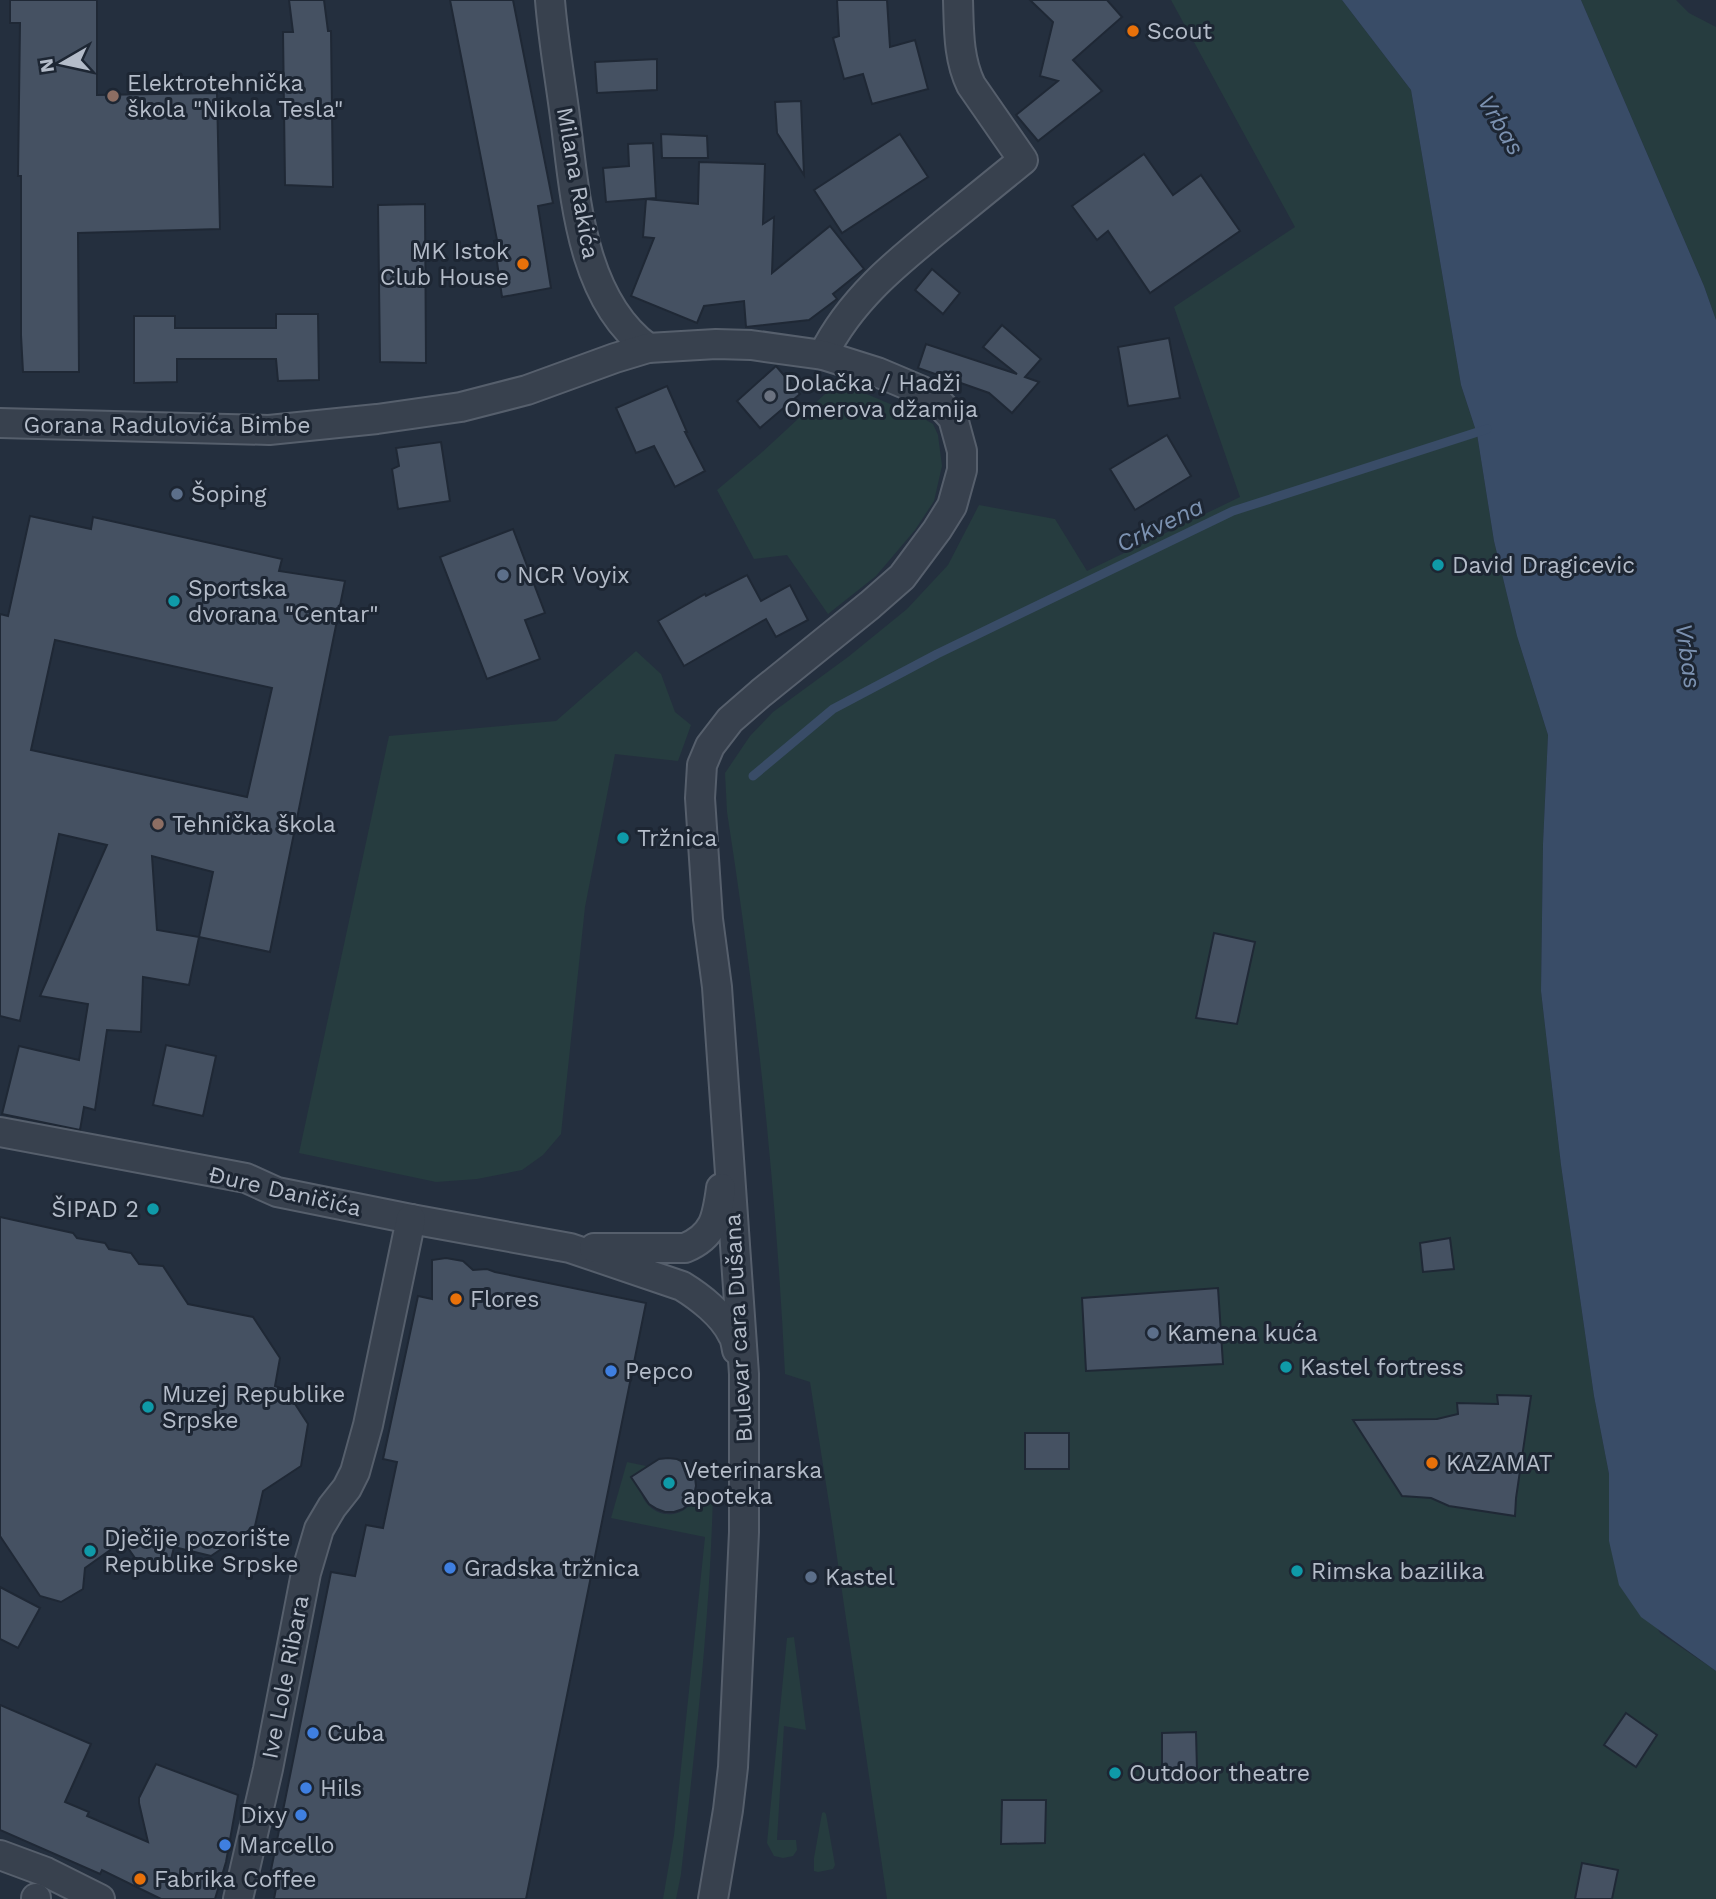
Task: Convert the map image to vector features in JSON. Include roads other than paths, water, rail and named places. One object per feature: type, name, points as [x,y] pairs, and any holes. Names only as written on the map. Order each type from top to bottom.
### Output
[{"type":"street","name":"Milana Rakića","points":[[550,0],[572,171],[588,253],[609,305],[630,332],[648,348]]},
{"type":"street","points":[[823,355],[861,298],[889,269],[1023,160],[966,75],[959,34],[958,0]]},
{"type":"street","name":"Gorana Radulovića Bimbe","points":[[0,423],[269,430],[398,417],[461,407],[527,390],[648,348],[716,344],[751,345],[823,355],[877,372],[922,391],[953,418],[962,451],[961,470],[952,506],[902,577],[730,720],[710,746],[702,765],[700,798]]},
{"type":"street","name":"Bulevar cara Dušana","points":[[700,798],[708,919],[717,988],[744,1374],[744,1532],[733,1767],[713,1899]]},
{"type":"street","name":"Đure Daničića","points":[[0,1132],[246,1178],[277,1192],[570,1248],[682,1286],[698,1295],[709,1304],[732,1333],[744,1374]]},
{"type":"street","name":"Đure Daničića","points":[[570,1248],[685,1248],[698,1243],[715,1222],[728,1140]]},
{"type":"street","name":"Ive Lole Ribara","points":[[238,1899],[306,1573],[319,1529],[347,1488],[359,1460],[411,1219]]},
{"type":"street","points":[[0,1855],[46,1872],[100,1899]]},
{"type":"water","name":"Vrbas","points":[[1342,0],[1581,0],[1704,286],[1716,320],[1716,1671],[1641,1617],[1619,1585],[1609,1541],[1609,1474],[1594,1396],[1561,1165],[1541,991],[1548,735],[1517,636],[1494,541],[1477,434],[1461,385],[1411,90]]},
{"type":"waterway","name":"Crkvena","points":[[753,776],[833,709],[937,654],[1233,511],[1487,429]]},
{"type":"place","name":"Scout","points":[[1133,31]]},
{"type":"place","name":"Elektrotehnička škola \"Nikola Tesla\"","points":[[113,96]]},
{"type":"place","name":"MK Istok Club House","points":[[523,264]]},
{"type":"place","name":"Dolačka / Hadži Omerova džamija","points":[[770,396]]},
{"type":"place","name":"Šoping","points":[[177,494]]},
{"type":"place","name":"David Dragicevic","points":[[1438,565]]},
{"type":"place","name":"NCR Voyix","points":[[503,575]]},
{"type":"place","name":"Sportska dvorana \"Centar\"","points":[[174,601]]},
{"type":"place","name":"Tehnička škola","points":[[158,824]]},
{"type":"place","name":"Tržnica","points":[[623,838]]},
{"type":"place","name":"ŠIPAD 2","points":[[153,1209]]},
{"type":"place","name":"Flores","points":[[456,1299]]},
{"type":"place","name":"Kamena kuća","points":[[1153,1333]]},
{"type":"place","name":"Kastel fortress","points":[[1286,1367]]},
{"type":"place","name":"Pepco","points":[[611,1371]]},
{"type":"place","name":"Muzej Republike Srpske","points":[[148,1407]]},
{"type":"place","name":"KAZAMAT","points":[[1432,1463]]},
{"type":"place","name":"Veterinarska apoteka","points":[[669,1483]]},
{"type":"place","name":"Dječije pozorište Republike Srpske","points":[[90,1551]]},
{"type":"place","name":"Gradska tržnica","points":[[450,1568]]},
{"type":"place","name":"Rimska bazilika","points":[[1297,1571]]},
{"type":"place","name":"Kastel","points":[[811,1577]]},
{"type":"place","name":"Cuba","points":[[313,1733]]},
{"type":"place","name":"Outdoor theatre","points":[[1115,1773]]},
{"type":"place","name":"Hils","points":[[306,1788]]},
{"type":"place","name":"Dixy","points":[[301,1815]]},
{"type":"place","name":"Marcello","points":[[225,1845]]},
{"type":"place","name":"Fabrika Coffee","points":[[140,1879]]}]
